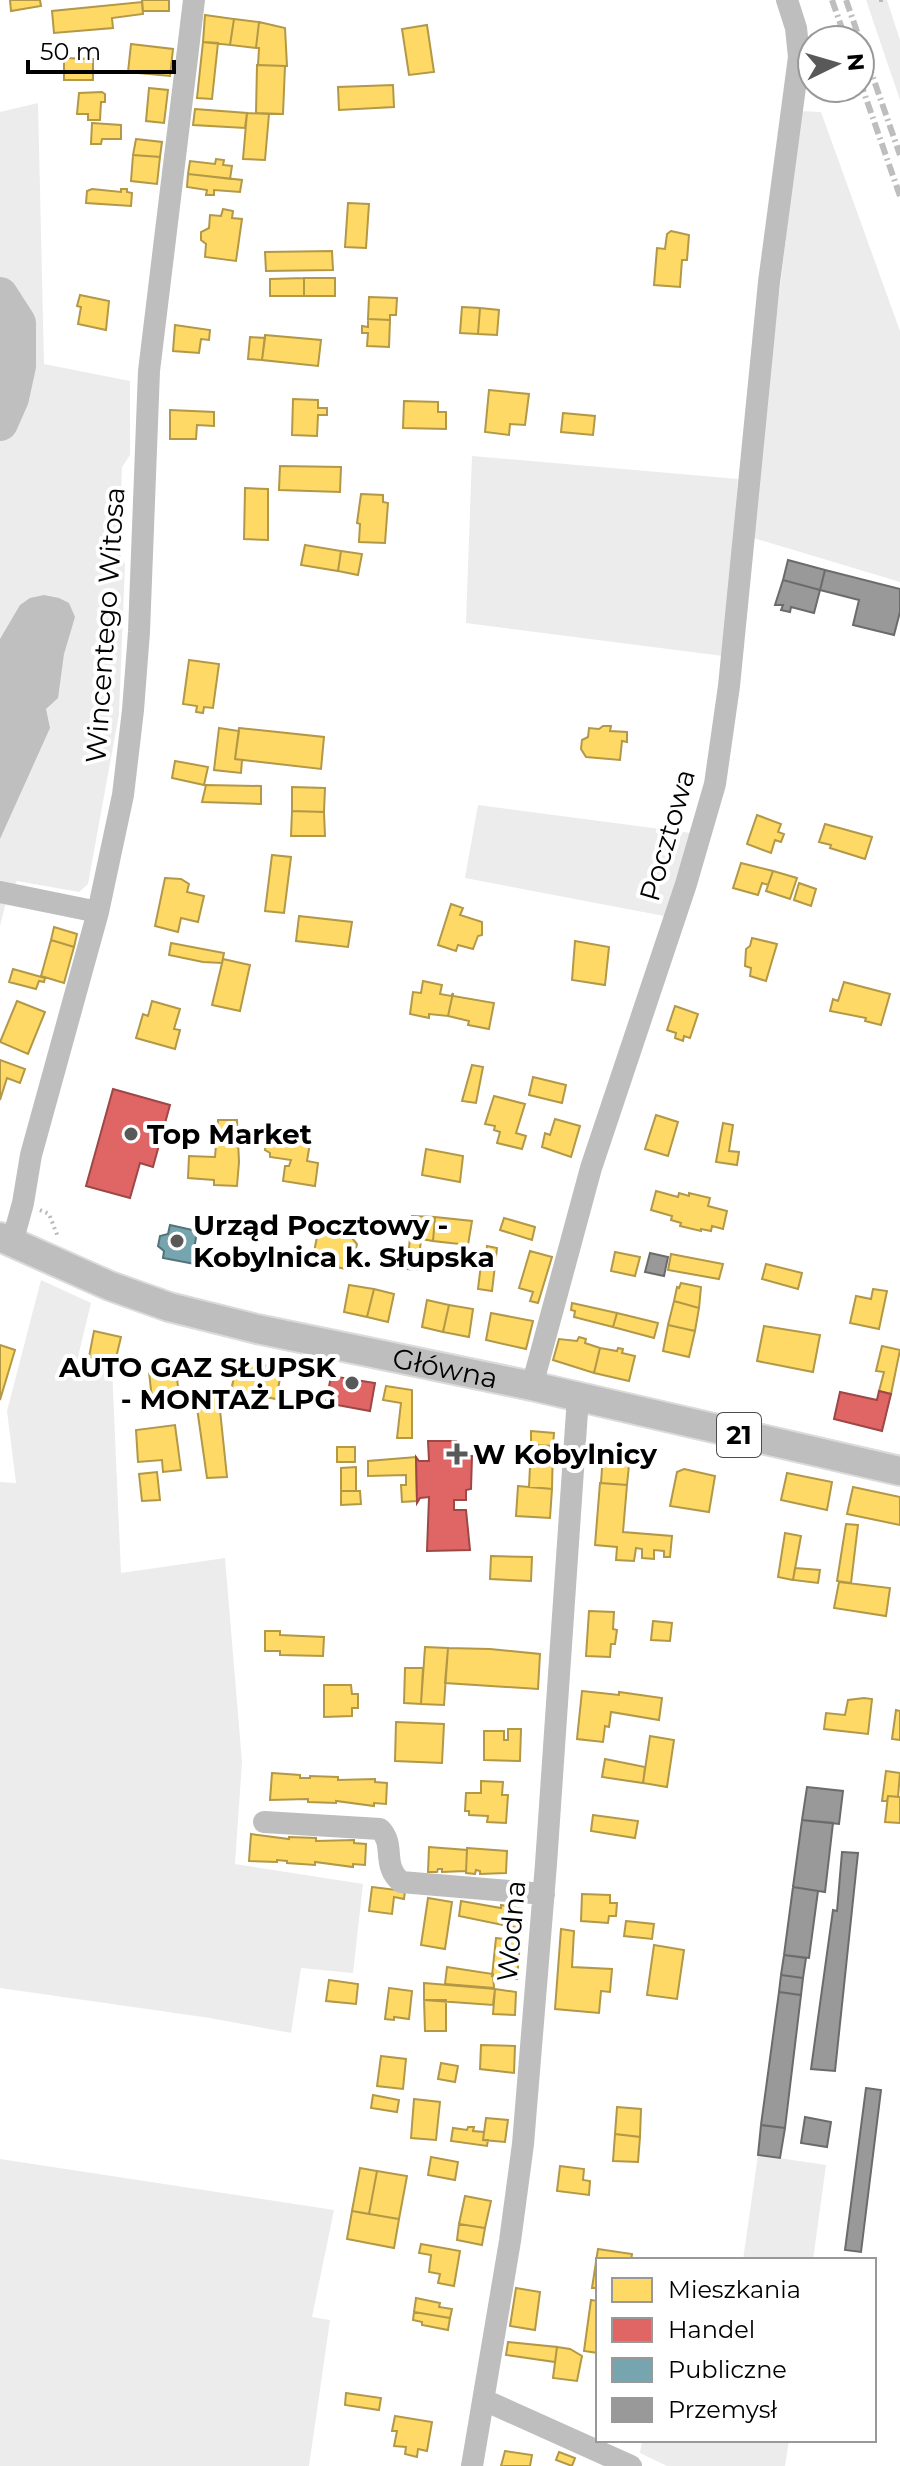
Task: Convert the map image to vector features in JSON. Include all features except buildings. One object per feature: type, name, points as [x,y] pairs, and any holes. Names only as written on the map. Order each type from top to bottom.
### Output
[{"type":"main road","name":"Główna","points":[[6,1240],[99,1281],[169,1307],[900,1471]]},
{"type":"street","name":"Wincentego Witosa","points":[[6,1240],[23,1203],[31,1155],[98,912],[123,795],[133,710],[149,371],[194,0]]},
{"type":"street","name":"Pocztowa","points":[[532,1386],[591,1168],[682,897],[715,784],[729,686],[769,282],[799,57],[796,28],[787,0]]},
{"type":"street","points":[[0,892],[98,912]]},
{"type":"street","name":"Wodna","points":[[472,2466],[523,2144],[544,1894],[578,1397]]},
{"type":"street","points":[[264,1822],[380,1829],[385,1834],[391,1872],[401,1882],[544,1894]]},
{"type":"street","points":[[484,2400],[631,2466]]},
{"type":"shaded area","points":[[866,0],[887,0],[900,40],[900,100],[876,24]]},
{"type":"shaded area","points":[[38,103],[44,364],[130,381],[130,455],[122,467],[119,552],[125,564],[119,714],[88,884],[79,892],[17,881],[6,902],[0,926],[0,112]]},
{"type":"shaded area","points":[[799,111],[821,112],[900,331],[900,582],[750,537]]},
{"type":"shaded area","points":[[472,456],[738,479],[723,656],[466,623]]},
{"type":"shaded area","points":[[44,595],[69,603],[75,617],[64,654],[58,698],[46,709],[50,728],[0,839],[0,639],[20,605],[30,598]]},
{"type":"shaded area","points":[[478,805],[691,833],[664,916],[465,878]]},
{"type":"shaded area","points":[[41,1280],[91,1303],[77,1361],[112,1368],[121,1573],[225,1558],[242,1762],[235,1864],[363,1884],[353,1973],[301,1968],[291,2033],[210,2018],[0,1988],[0,1482],[16,1483],[7,1411]]},
{"type":"shaded area","points":[[758,2155],[826,2165],[813,2258],[743,2258]]},
{"type":"shaded area","points":[[0,2159],[334,2210],[312,2317],[330,2320],[309,2466],[0,2466]]},
{"type":"shaded area","points":[[642,2442],[789,2442],[785,2466],[667,2466],[640,2453]]},
{"type":"waterway","points":[[0,295],[18,323],[18,366],[11,398],[0,423]]},
{"type":"railway","points":[[832,0],[840,24]]},
{"type":"railway","points":[[846,0],[900,155]]},
{"type":"railway","points":[[868,104],[900,196]]},
{"type":"place","name":"Top Market","points":[[131,1134]]},
{"type":"place","name":"Urząd Pocztowy - Kobylnica k. Słupska","points":[[177,1241]]},
{"type":"place","name":"AUTO GAZ SŁUPSK - MONTAŻ LPG","points":[[352,1383]]},
{"type":"place","name":"W Kobylnicy","points":[[457,1454]]}]
